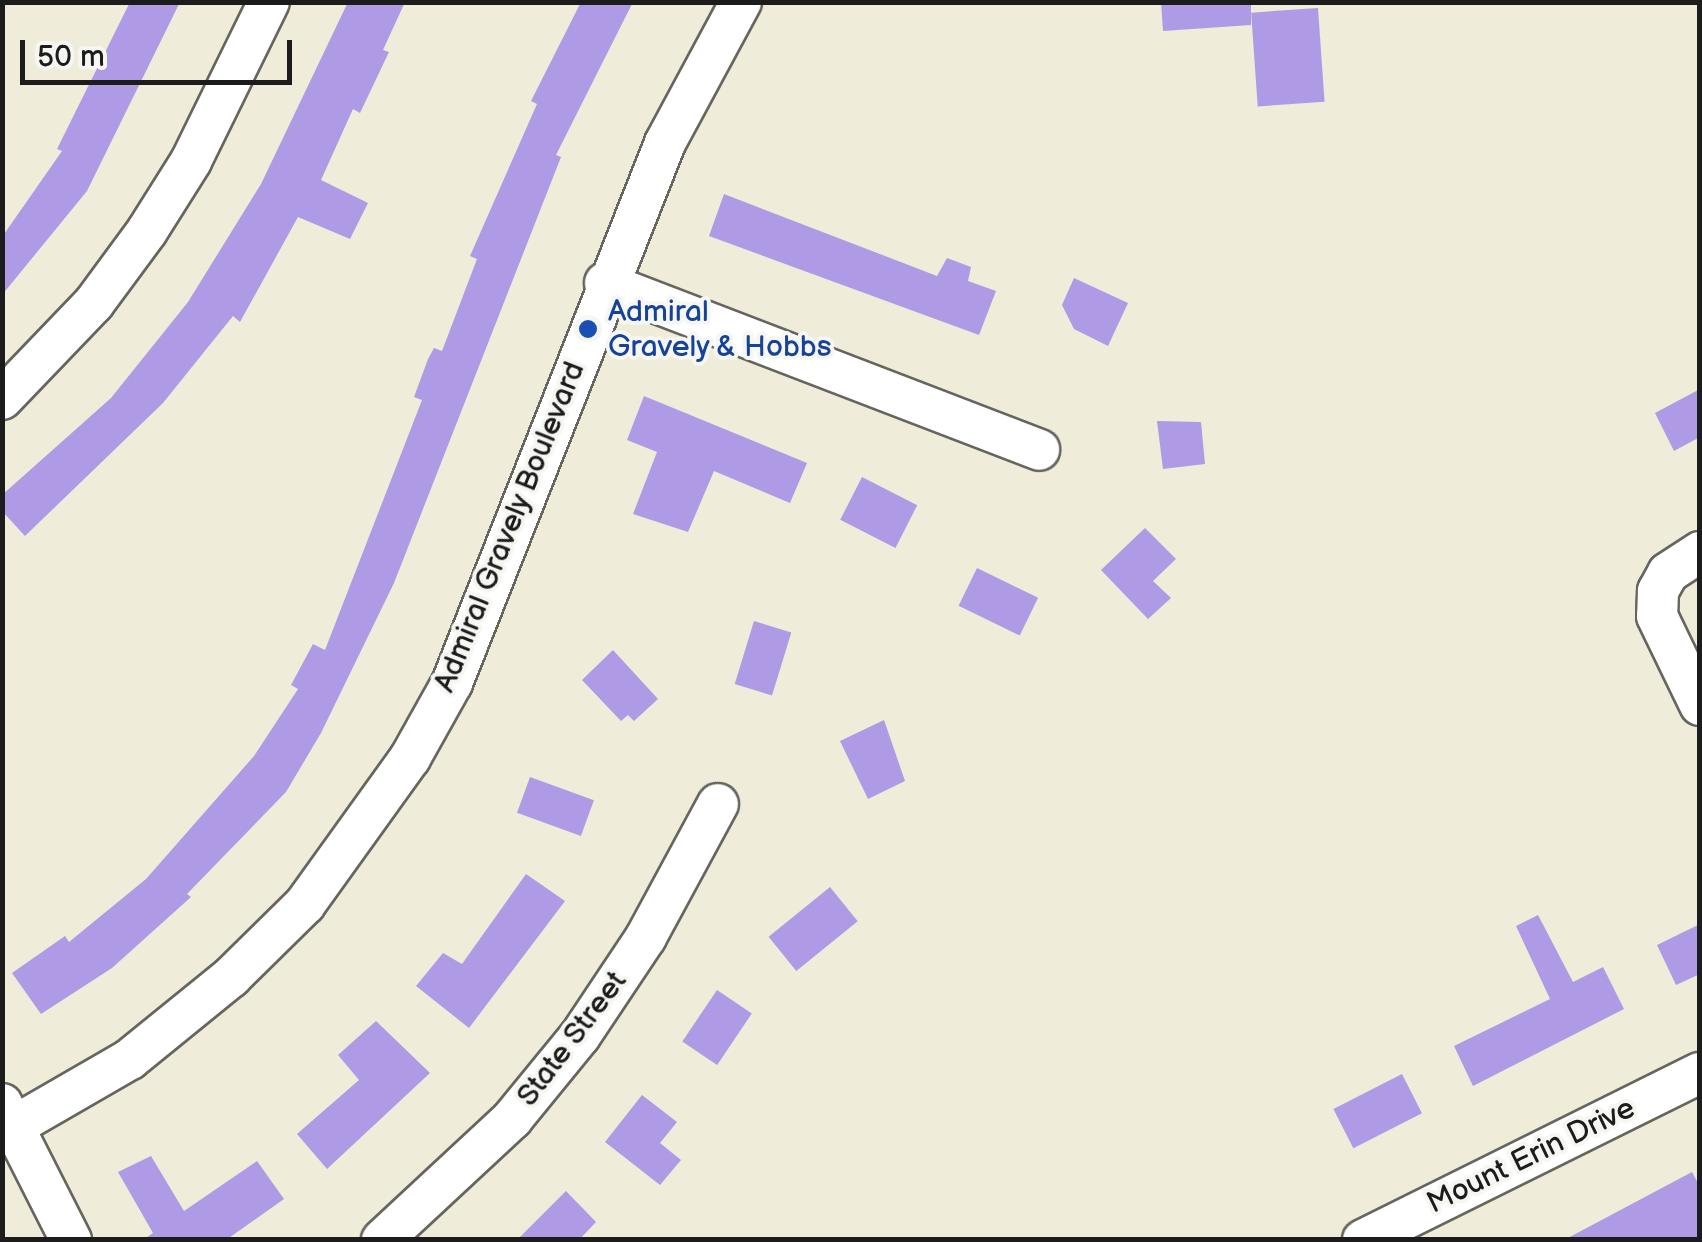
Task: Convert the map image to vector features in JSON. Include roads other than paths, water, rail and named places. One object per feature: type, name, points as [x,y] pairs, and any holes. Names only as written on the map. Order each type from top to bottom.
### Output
[{"type":"street","points":[[2,399],[84,316],[148,232],[191,161],[269,2]]},
{"type":"street","name":"Admiral Gravely Boulevard","points":[[6,1121],[130,1058],[218,988],[306,904],[364,829],[452,682],[605,283],[672,129],[741,2]]},
{"type":"street","points":[[605,283],[1039,450]]},
{"type":"street","points":[[1700,552],[1668,573],[1658,591],[1657,616],[1700,706]]},
{"type":"street","name":"State Street","points":[[382,1240],[512,1119],[580,1036],[646,936],[718,804]]},
{"type":"street","name":"Mount Erin Drive","points":[[1363,1240],[1700,1073]]},
{"type":"street","points":[[6,1121],[71,1240]]},
{"type":"place","name":"Admiral Gravely & Hobbs","points":[[588,329]]}]
